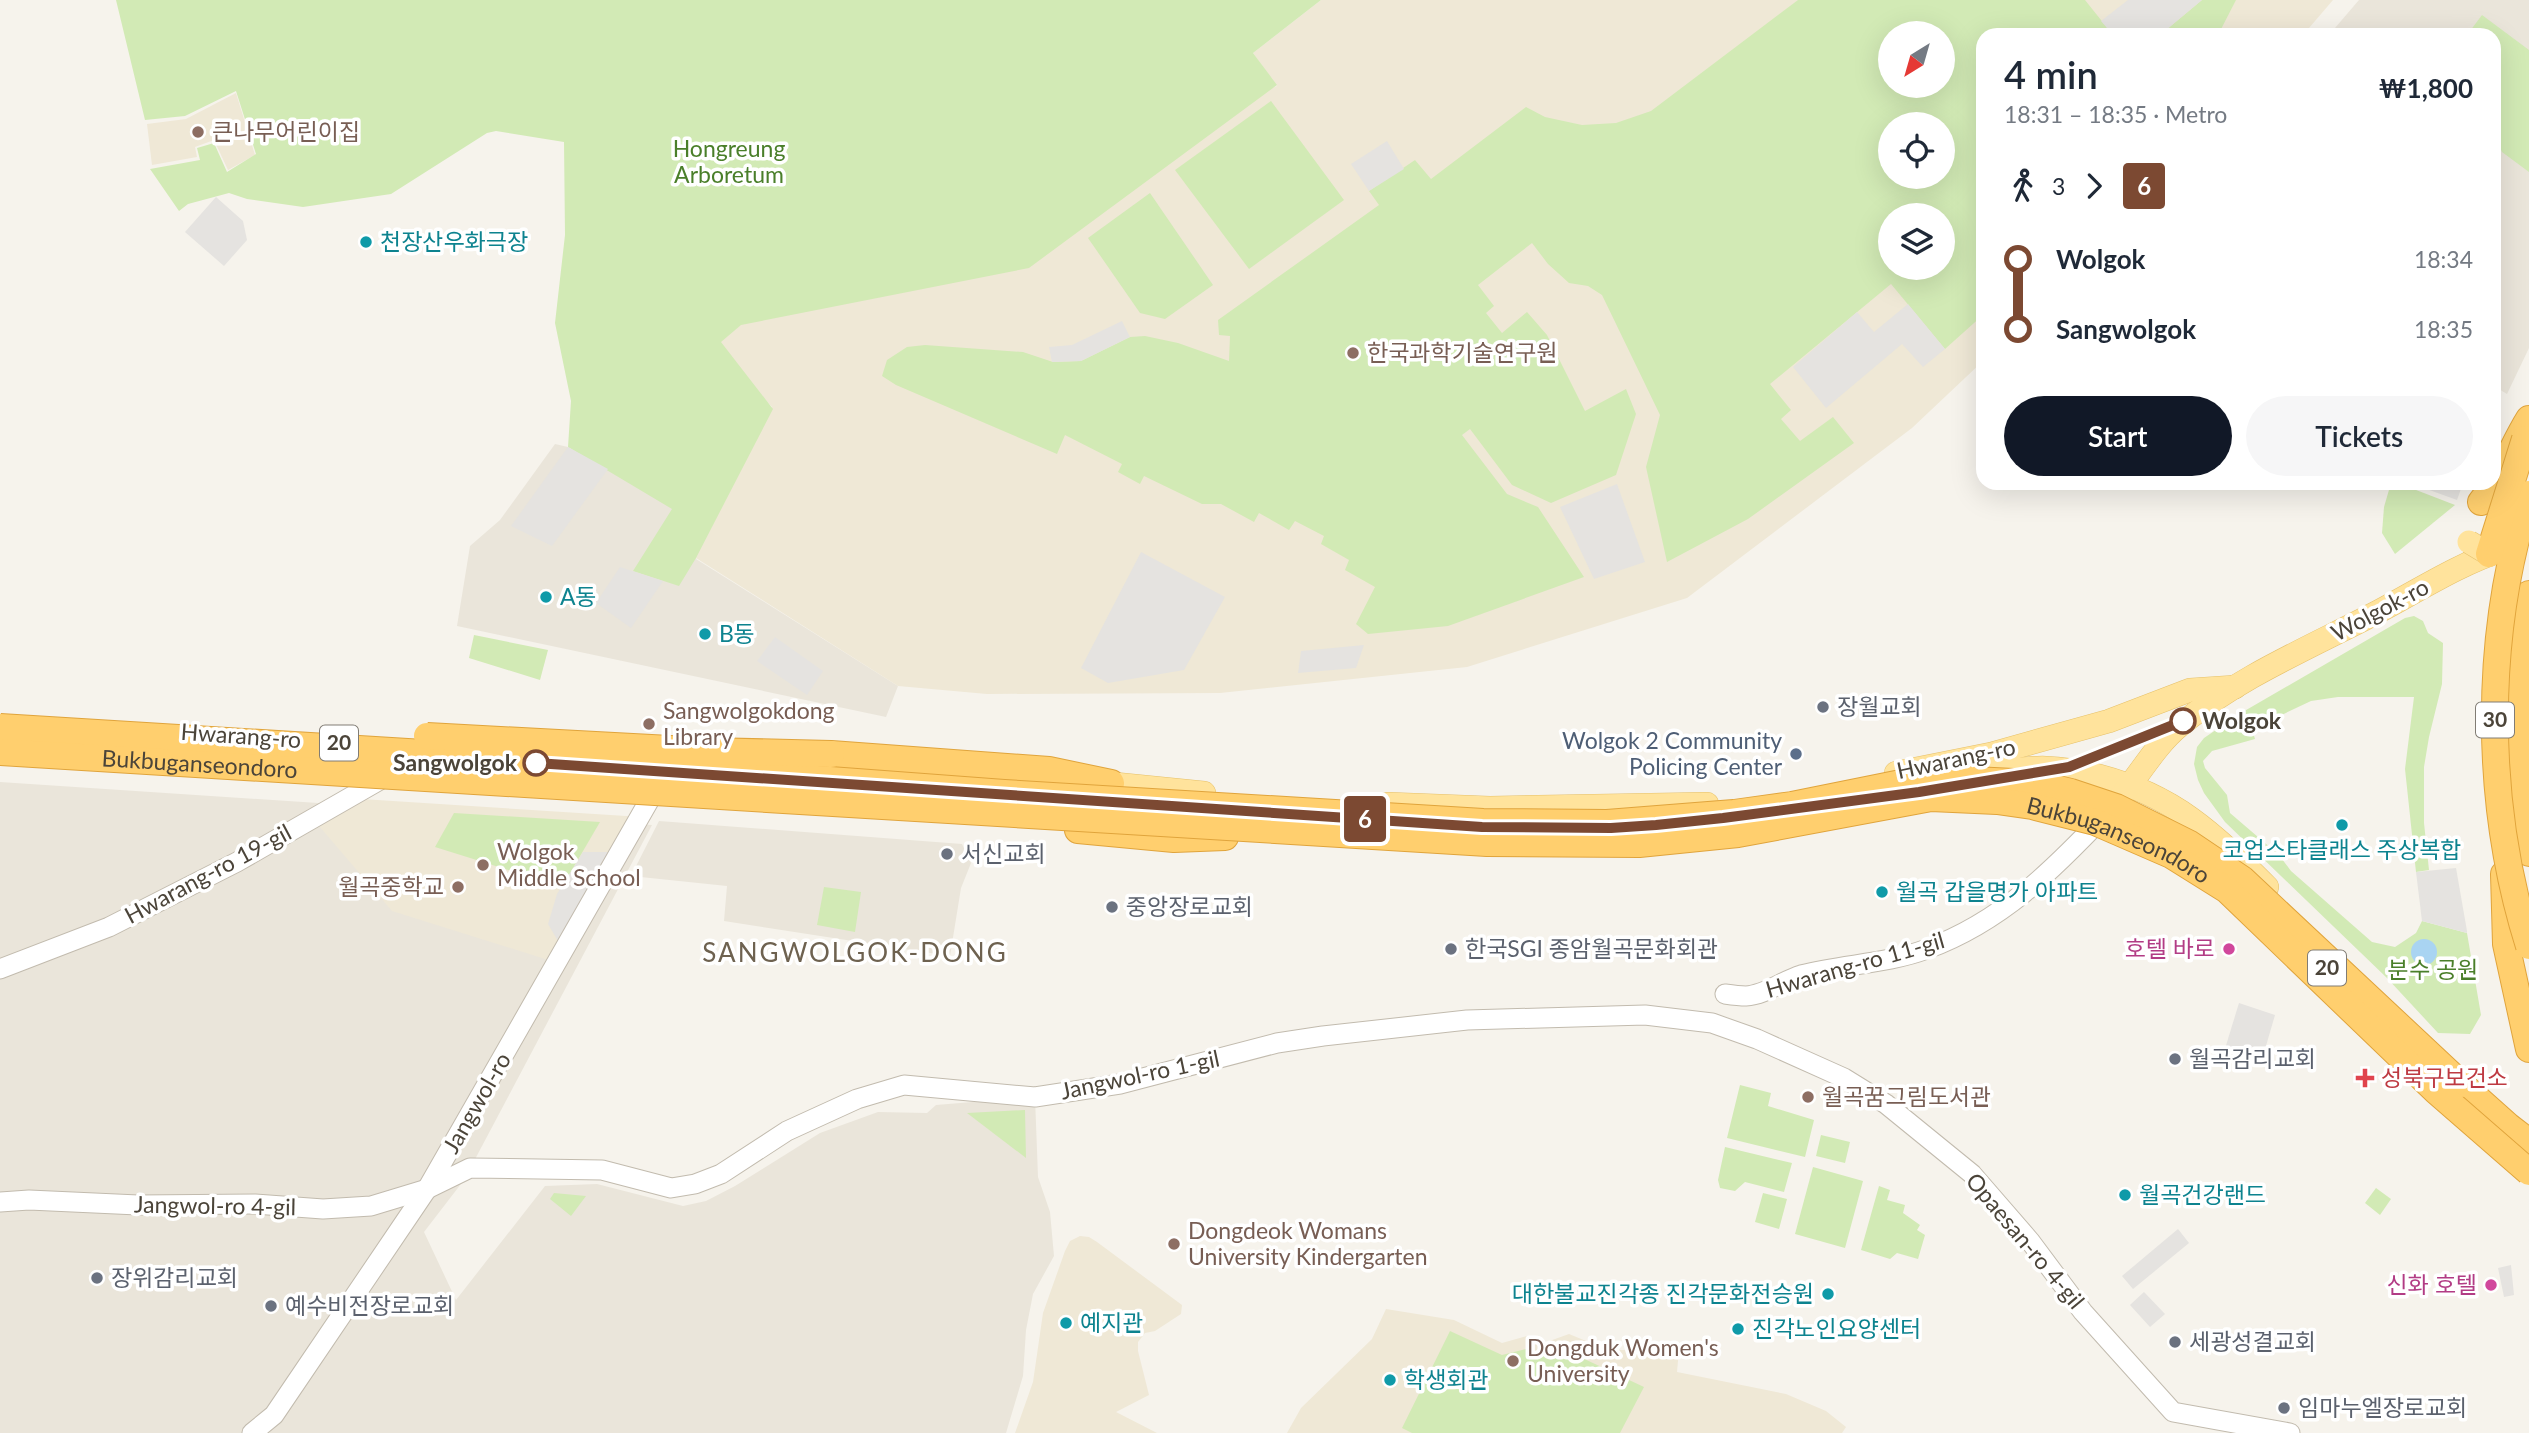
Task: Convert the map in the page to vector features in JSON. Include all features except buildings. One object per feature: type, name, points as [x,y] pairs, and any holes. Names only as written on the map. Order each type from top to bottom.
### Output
[{"type":"highway","points":[[2501,468],[2529,419]]},
{"type":"highway","points":[[2501,486],[2529,430]]},
{"type":"highway","points":[[2487,495],[2490,490]]},
{"type":"highway","points":[[2472,544],[2499,490]]},
{"type":"highway","name":"30","points":[[2529,494],[2510,571],[2497,657],[2496,740],[2504,827],[2518,913],[2529,946]]},
{"type":"highway","name":"30","points":[[2529,594],[2520,646],[2517,727],[2521,803],[2529,853]]},
{"type":"highway","name":"Bukbuganseondoro","points":[[0,727],[1483,822],[1607,822],[1734,813],[1792,805],[1912,781],[1954,779],[2033,783],[2071,792],[2126,811],[2190,844],[2242,879],[2480,1101],[2508,1126],[2529,1138]]},
{"type":"highway","points":[[233,741],[275,730],[707,751],[831,754],[1049,770],[1111,783]]},
{"type":"highway","name":"Bukbuganseondoro","points":[[0,752],[1487,843],[1639,844],[1738,834],[1931,798],[1997,801],[2032,806],[2095,822],[2131,835],[2171,855],[2227,890],[2436,1091],[2529,1172]]},
{"type":"highway","points":[[181,765],[278,781],[393,791],[620,806],[1036,827],[1174,839],[1226,837],[1324,827]]},
{"type":"highway","points":[[2504,827],[2506,944],[2529,1049]]},
{"type":"main road","name":"Wolgok-ro","points":[[2108,811],[2131,785],[2148,758],[2178,726],[2235,687],[2464,566],[2472,544],[2527,545]]},
{"type":"main road","name":"Wolgok-ro","points":[[2109,721],[2190,691],[2235,687]]},
{"type":"main road","name":"Hwarang-ro","points":[[0,718],[413,749],[678,757],[1111,783],[1210,794],[1490,808],[1712,813]]},
{"type":"main road","name":"Hwarang-ro","points":[[1780,805],[1991,754],[2109,721]]},
{"type":"main road","name":"Hwarang-ro","points":[[0,742],[410,765],[561,775],[658,785],[982,802],[1324,827],[1509,835],[1607,833],[1712,813],[1956,783],[2074,799],[2108,811],[2211,867],[2529,1149]]},
{"type":"main road","points":[[561,752],[561,775]]},
{"type":"main road","name":"Jangwol-ro","points":[[658,785],[678,757]]},
{"type":"main road","points":[[1956,783],[2008,771],[2048,766],[2080,771],[2131,785],[2161,798],[2226,846],[2424,1043],[2529,1138]]},
{"type":"main road","points":[[1174,817],[1200,810],[1206,805],[1210,794]]},
{"type":"street","name":"Hwarang-ro 19-gil","points":[[0,969],[109,927],[237,862],[355,792],[410,765]]},
{"type":"street","name":"Jangwol-ro","points":[[252,1433],[274,1415],[427,1189],[658,785]]},
{"type":"street","name":"Hwarang-ro 11-gil","points":[[1725,994],[1749,996],[1800,975],[1927,950],[1968,931],[1995,916],[2020,896],[2073,850],[2108,811]]},
{"type":"street","name":"Jangwol-ro 1-gil","points":[[427,1189],[470,1168],[601,1171],[671,1188],[695,1184],[721,1174],[799,1125],[857,1099],[904,1085],[1035,1097],[1120,1084],[1277,1043],[1407,1025],[1645,1015],[1712,1023]]},
{"type":"street","name":"Opaesan-ro 4-gil","points":[[1712,1023],[1757,1039],[1844,1078],[1886,1104],[1972,1174],[2030,1241],[2083,1312],[2174,1412],[2290,1433]]},
{"type":"street","name":"Jangwol-ro 4-gil","points":[[0,1202],[29,1200],[138,1205],[255,1204],[323,1209],[371,1206],[427,1189]]},
{"type":"shaded area","name":"한국과학기술연구원","points":[[1321,0],[2333,0],[2309,28],[1976,28],[1976,368],[1912,428],[1687,598],[1467,667],[1220,693],[987,694],[898,686],[696,558],[772,407],[716,345],[775,296],[1277,86],[1253,53]]},
{"type":"shaded area","points":[[2128,0],[2202,0],[2168,28],[2107,28],[2101,21]]},
{"type":"shaded area","points":[[2359,0],[2529,0],[2529,348],[2507,394],[2501,390],[2501,28],[2335,28]]},
{"type":"shaded area","name":"큰나무어린이집","points":[[236,93],[255,155],[228,170],[214,140],[195,147],[197,157],[152,165],[147,124],[186,119]]},
{"type":"shaded area","points":[[1387,141],[1404,169],[1369,191],[1351,164]]},
{"type":"shaded area","points":[[216,197],[243,221],[247,240],[224,266],[185,232]]},
{"type":"shaded area","points":[[1908,304],[1945,349],[1923,367],[1902,344],[1826,408],[1793,367],[1857,312],[1874,332]]},
{"type":"shaded area","points":[[1122,321],[1130,337],[1081,361],[1052,362],[1049,347],[1072,345]]},
{"type":"shaded area","points":[[555,444],[568,447],[711,529],[696,559],[898,686],[886,717],[457,626],[470,546],[500,520]]},
{"type":"shaded area","points":[[568,447],[608,469],[552,546],[511,526]]},
{"type":"shaded area","points":[[1617,484],[1645,562],[1594,579],[1560,507]]},
{"type":"shaded area","points":[[2429,490],[2461,490],[2457,500]]},
{"type":"shaded area","points":[[1141,552],[1225,597],[1184,670],[1108,683],[1081,668]]},
{"type":"shaded area","points":[[620,567],[663,581],[631,628],[596,603]]},
{"type":"shaded area","points":[[775,637],[823,671],[807,695],[757,661]]},
{"type":"shaded area","points":[[1364,645],[1356,668],[1298,673],[1301,651]]},
{"type":"shaded area","points":[[0,782],[652,825],[464,1180],[424,1232],[456,1300],[545,1186],[597,1184],[683,1206],[706,1201],[735,1186],[820,1133],[878,1112],[927,1113],[936,1105],[1035,1097],[1038,1177],[1050,1212],[1054,1256],[1033,1294],[1026,1330],[1023,1376],[1006,1433],[0,1433]]},
{"type":"shaded area","name":"Wolgok Middle School","points":[[346,798],[642,817],[558,963],[392,911],[313,819]]},
{"type":"shaded area","points":[[659,821],[962,844],[971,863],[961,888],[950,956],[724,921],[727,886],[631,876]]},
{"type":"shaded area","points":[[583,852],[612,852],[558,941],[548,924],[557,894]]},
{"type":"shaded area","points":[[2456,868],[2467,933],[2422,921],[2416,872]]},
{"type":"shaded area","points":[[2239,1003],[2275,1015],[2261,1063],[2224,1052]]},
{"type":"shaded area","points":[[2178,1229],[2189,1243],[2133,1289],[2122,1276]]},
{"type":"shaded area","points":[[1080,1236],[1097,1242],[1182,1305],[1181,1314],[1155,1331],[1145,1333],[1138,1342],[1149,1395],[1116,1412],[1157,1433],[1015,1433],[1033,1382],[1043,1313],[1065,1251],[1070,1241]]},
{"type":"shaded area","points":[[2511,1265],[2514,1295],[2504,1297],[2498,1268]]},
{"type":"shaded area","points":[[2144,1292],[2165,1314],[2150,1327],[2130,1305]]},
{"type":"shaded area","name":"Dongduk Women's University","points":[[1386,1309],[1454,1320],[1502,1343],[1527,1336],[1541,1344],[1569,1334],[1608,1350],[1679,1350],[1677,1372],[1786,1394],[1826,1411],[1846,1427],[1842,1433],[1287,1433],[1301,1408],[1372,1339]]},
{"type":"green space","name":"Hongreung Arboretum","points":[[116,0],[1321,0],[1253,53],[1277,85],[1029,268],[741,325],[721,342],[773,409],[679,586],[633,571],[672,509],[568,447],[571,401],[555,323],[565,235],[564,142],[496,131],[487,133],[391,194],[303,207],[247,199],[229,193],[188,204],[179,211],[150,169],[200,160],[197,148],[214,143],[227,172],[256,154],[236,91],[185,116],[145,120]]},
{"type":"green space","points":[[1798,0],[2085,0],[2107,28],[1976,28],[1976,321],[1945,349],[1891,284],[1770,384],[1791,410],[1781,419],[1800,441],[1833,417],[1854,443],[1748,519],[1667,562],[1646,467],[1660,415],[1602,295],[1588,286],[1569,283],[1548,264],[1532,243],[1478,285],[1494,306],[1486,313],[1502,333],[1527,312],[1547,335],[1585,411],[1626,389],[1636,414],[1616,475],[1551,503],[1512,485],[1470,429],[1462,435],[1507,494],[1538,507],[1584,577],[1448,626],[1368,634],[1356,624],[1375,587],[1345,570],[1349,560],[1321,544],[1324,536],[1295,521],[1289,530],[1259,513],[1254,522],[1221,504],[1202,504],[1144,476],[1140,484],[1118,472],[1122,464],[1065,435],[1057,454],[896,385],[882,376],[887,360],[907,347],[925,345],[1023,352],[1053,362],[1081,361],[1130,337],[1145,336],[1178,343],[1229,361],[1230,336],[1219,335],[1218,320],[1379,205],[1369,191],[1415,160],[1431,179],[1526,107],[1545,117],[1582,125],[1616,123],[1651,111]]},
{"type":"green space","points":[[2202,0],[2236,0],[2222,28],[2168,28]]},
{"type":"green space","points":[[2482,15],[2499,28],[2472,28]]},
{"type":"green space","points":[[2501,29],[2529,50],[2529,172],[2502,152]]},
{"type":"green space","points":[[1271,101],[1344,200],[1249,269],[1175,170]]},
{"type":"green space","points":[[1150,193],[1213,285],[1165,319],[1140,313],[1088,238]]},
{"type":"green space","points":[[2389,490],[2416,490],[2455,505],[2395,554],[2382,533],[2384,507]]},
{"type":"green space","name":"분수 공원","points":[[2414,616],[2423,621],[2428,633],[2443,643],[2442,684],[2424,767],[2424,823],[2429,870],[2416,872],[2405,769],[2414,697],[2338,697],[2311,701],[2252,729],[2255,739],[2212,751],[2203,761],[2205,768],[2227,795],[2230,813],[2372,942],[2395,947],[2416,933],[2422,921],[2467,933],[2481,1015],[2470,1034],[2438,1033],[2387,978],[2225,822],[2204,793],[2194,764],[2197,747],[2204,738],[2241,713],[2405,618]]},
{"type":"green space","points":[[474,635],[548,650],[540,680],[469,658]]},
{"type":"green space","points":[[454,813],[600,822],[562,887],[435,847]]},
{"type":"green space","points":[[824,887],[861,892],[855,932],[817,925]]},
{"type":"green space","points":[[1740,1085],[1771,1093],[1768,1106],[1814,1120],[1805,1157],[1727,1138]]},
{"type":"green space","points":[[1025,1110],[1026,1158],[967,1113]]},
{"type":"green space","points":[[1821,1135],[1850,1142],[1845,1163],[1816,1156]]},
{"type":"green space","points":[[1725,1147],[1792,1163],[1784,1192],[1745,1182],[1735,1191],[1720,1188],[1718,1180]]},
{"type":"green space","points":[[1813,1167],[1863,1181],[1845,1248],[1795,1234]]},
{"type":"green space","points":[[1879,1186],[1890,1190],[1887,1200],[1905,1205],[1903,1213],[1920,1225],[1917,1230],[1925,1235],[1918,1259],[1897,1253],[1890,1259],[1861,1250]]},
{"type":"green space","points":[[2376,1188],[2391,1199],[2380,1215],[2365,1203]]},
{"type":"green space","points":[[554,1193],[586,1196],[571,1216],[550,1199]]},
{"type":"green space","points":[[1763,1193],[1787,1199],[1779,1229],[1755,1222]]},
{"type":"green space","points":[[1450,1331],[1502,1355],[1526,1349],[1539,1357],[1561,1348],[1644,1387],[1620,1433],[1412,1433],[1402,1428]]},
{"type":"water","points":[[2424,939],[2433,943],[2437,952],[2433,961],[2424,965],[2415,961],[2411,952],[2415,943]]},
{"type":"metro line","name":"6","points":[[536,763],[1482,827],[1611,828],[1723,818],[1919,792],[2069,767],[2183,721]]},
{"type":"place","name":"큰나무어린이집","points":[[198,132]]},
{"type":"place","name":"천장산우화극장","points":[[366,242]]},
{"type":"place","name":"한국과학기술연구원","points":[[1353,353]]},
{"type":"place","name":"A동","points":[[546,597]]},
{"type":"place","name":"B동","points":[[705,634]]},
{"type":"place","name":"장월교회","points":[[1823,707]]},
{"type":"place","name":"Wolgok","points":[[2183,721]]},
{"type":"place","name":"Sangwolgokdong Library","points":[[649,724]]},
{"type":"place","name":"Wolgok 2 Community Policing Center","points":[[1796,754]]},
{"type":"place","name":"Sangwolgok","points":[[536,763]]},
{"type":"place","name":"코업스타클래스 주상복합","points":[[2342,825]]},
{"type":"place","name":"서신교회","points":[[947,854]]},
{"type":"place","name":"Wolgok Middle School","points":[[483,865]]},
{"type":"place","name":"월곡중학교","points":[[458,887]]},
{"type":"place","name":"월곡 갑을명가 아파트","points":[[1882,892]]},
{"type":"place","name":"중앙장로교회","points":[[1112,907]]},
{"type":"place","name":"한국SGI 종암월곡문화회관","points":[[1451,949]]},
{"type":"place","name":"호텔 바로","points":[[2229,949]]},
{"type":"place","name":"월곡감리교회","points":[[2175,1059]]},
{"type":"place","name":"성북구보건소","points":[[2365,1078]]},
{"type":"place","name":"월곡꿈그림도서관","points":[[1808,1097]]},
{"type":"place","name":"월곡건강랜드","points":[[2125,1195]]},
{"type":"place","name":"Dongdeok Womans University Kindergarten","points":[[1174,1244]]},
{"type":"place","name":"장위감리교회","points":[[97,1278]]},
{"type":"place","name":"신화 호텔","points":[[2491,1285]]},
{"type":"place","name":"대한불교진각종 진각문화전승원","points":[[1828,1294]]},
{"type":"place","name":"예수비전장로교회","points":[[271,1306]]},
{"type":"place","name":"예지관","points":[[1066,1323]]},
{"type":"place","name":"진각노인요양센터","points":[[1738,1329]]},
{"type":"place","name":"세광성결교회","points":[[2175,1342]]},
{"type":"place","name":"Dongduk Women's University","points":[[1513,1361]]},
{"type":"place","name":"학생회관","points":[[1390,1380]]},
{"type":"place","name":"임마누엘장로교회","points":[[2284,1408]]},
{"type":"district","name":"SANGWOLGOK-DONG","points":[[855,953]]}]
